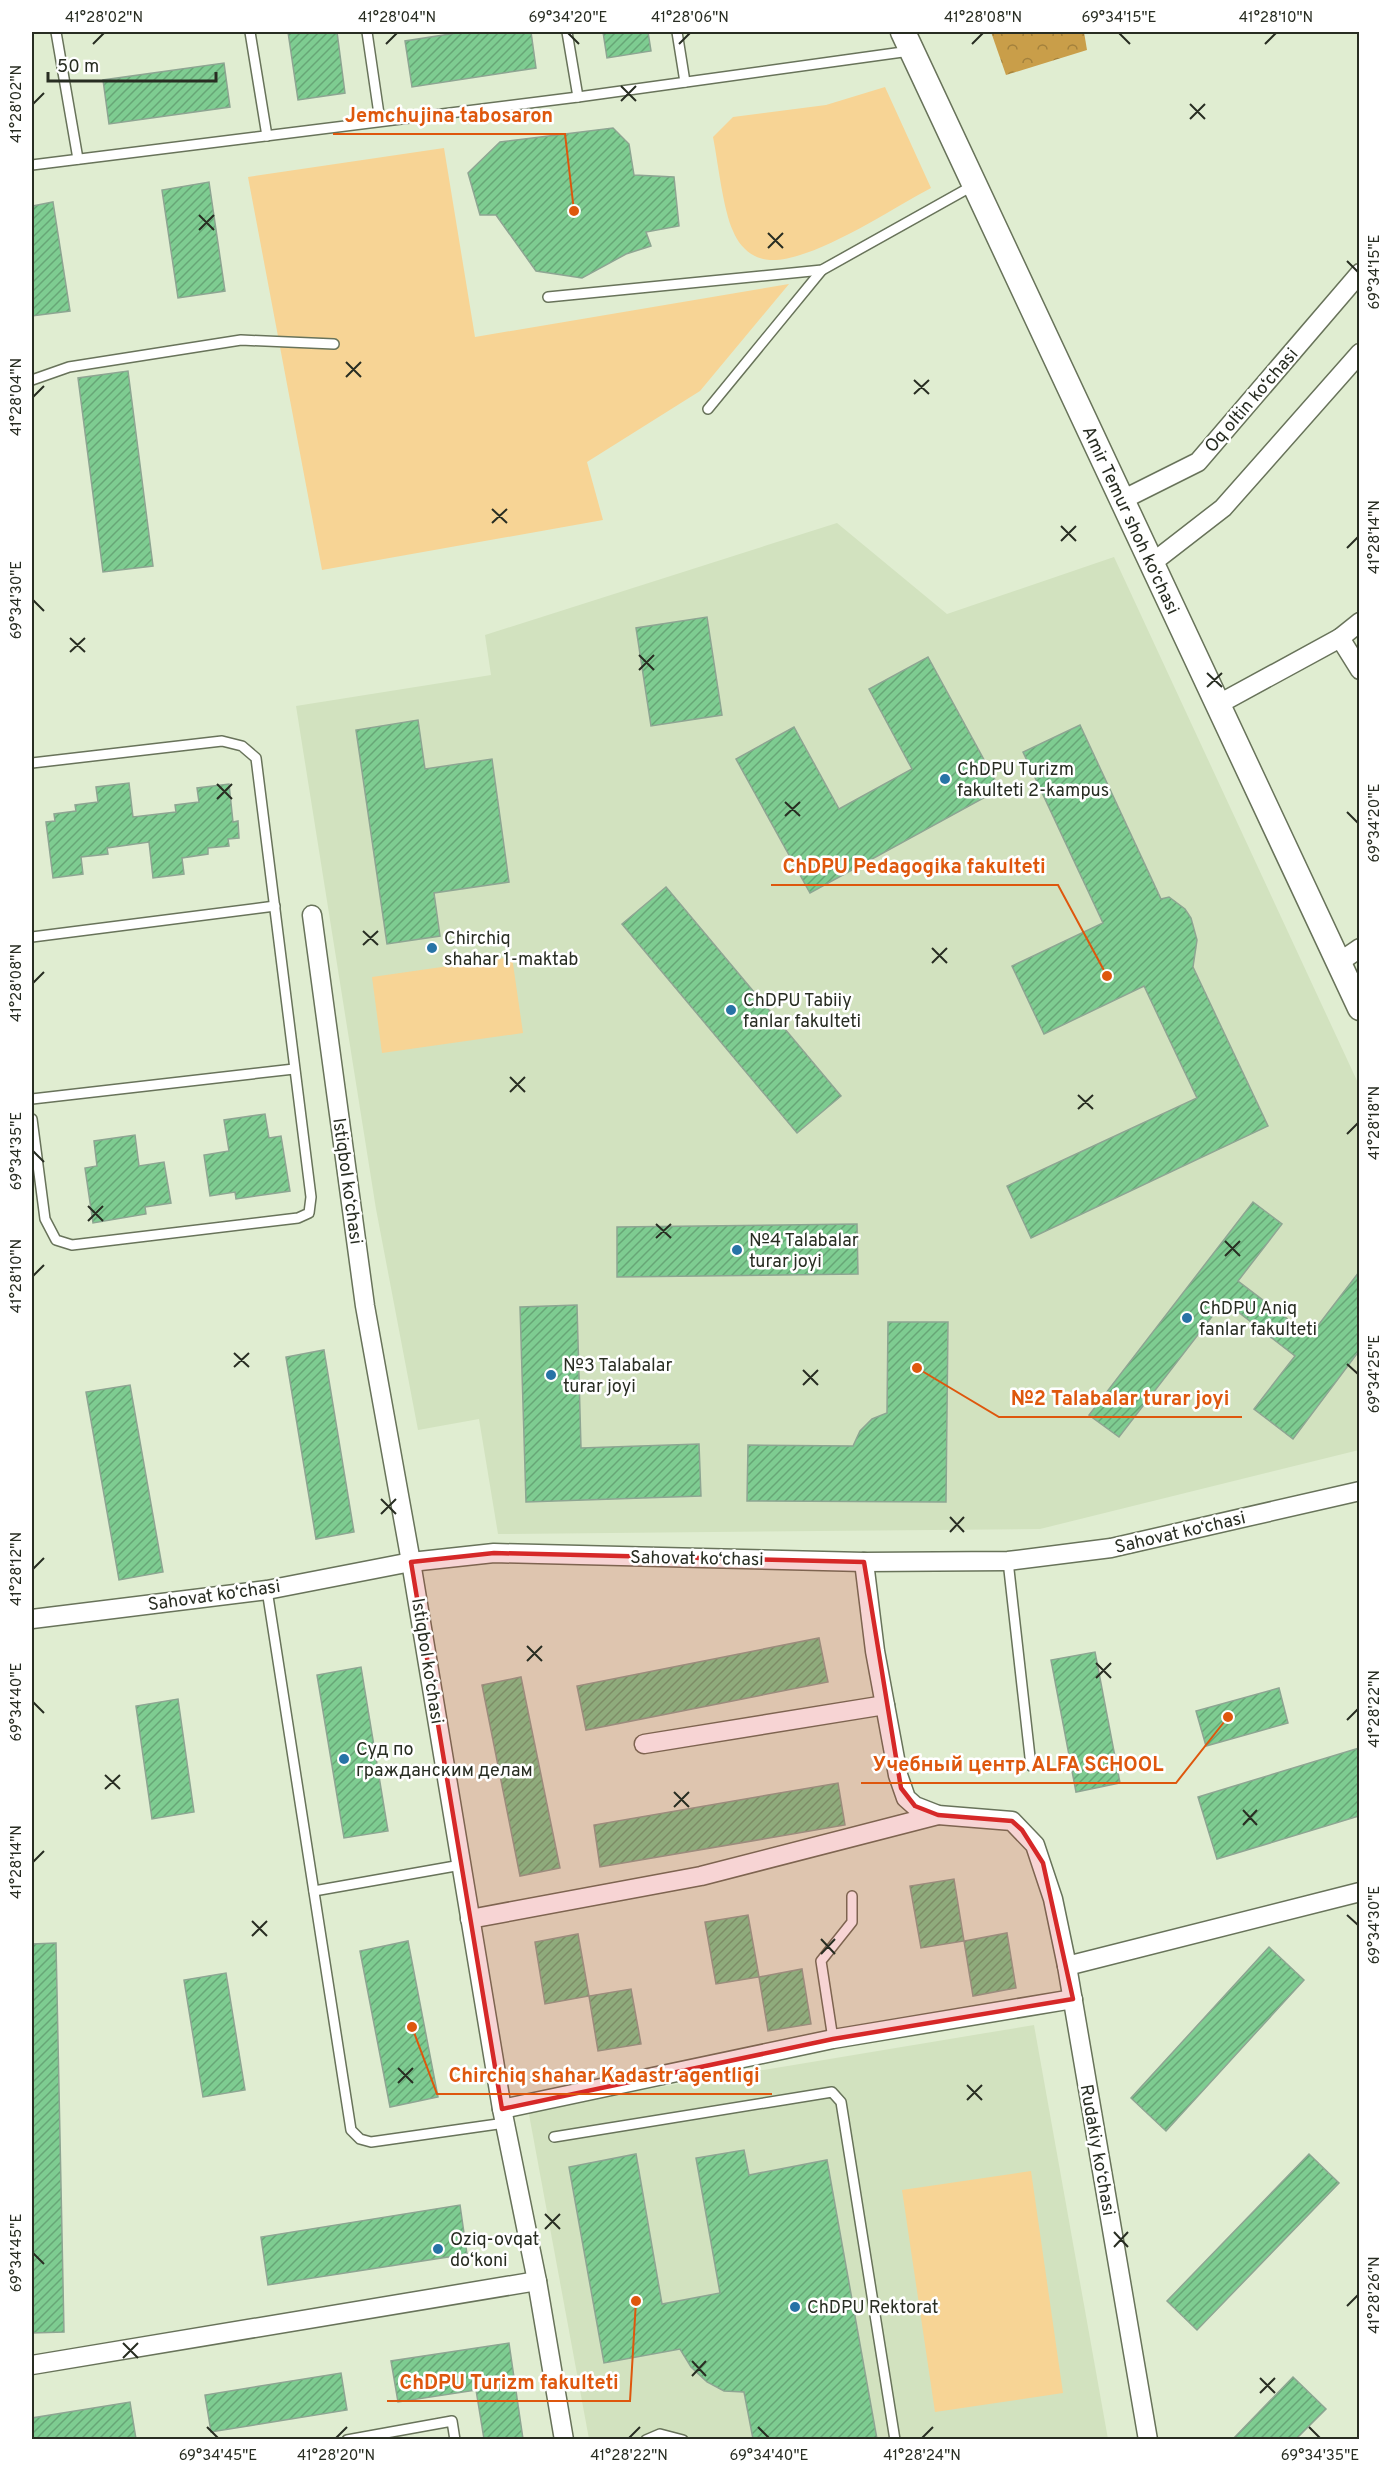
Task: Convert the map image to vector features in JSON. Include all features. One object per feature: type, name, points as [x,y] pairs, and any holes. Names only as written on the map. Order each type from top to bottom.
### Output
[{"type":"main road","name":"Amir Temur shoh ko‘chasi","points":[[907,41],[1359,1008]]},
{"type":"street","name":"Oq oltin ko‘chasi","points":[[1122,500],[1198,462],[1359,273]]},
{"type":"street","points":[[1152,563],[1223,508],[1359,353]]},
{"type":"street","points":[[1217,705],[1340,638],[1359,622]]},
{"type":"street","points":[[1340,638],[1359,670]]},
{"type":"street","name":"Istiqbol ko‘chasi","points":[[312,915],[366,1306],[503,2116],[537,2281],[564,2439]]},
{"type":"street","points":[[1338,963],[1359,948]]},
{"type":"street","name":"Sahovat ko‘chasi","points":[[32,1619],[267,1590],[411,1562],[494,1553],[864,1562],[1008,1562],[1111,1548],[1359,1491]]},
{"type":"street","points":[[864,1562],[875,1651],[901,1788],[915,1806],[938,1815]]},
{"type":"street","points":[[644,1744],[885,1705]]},
{"type":"street","points":[[470,1919],[701,1876],[938,1815]]},
{"type":"street","name":"Rudakiy ko‘chasi","points":[[938,1815],[1012,1821],[1035,1845],[1043,1863],[1067,1966],[1148,2439]]},
{"type":"street","points":[[1067,1966],[1359,1892]]},
{"type":"street","points":[[503,2116],[833,2039],[1073,1999]]},
{"type":"street","points":[[32,2365],[537,2281]]},
{"type":"lane","points":[[57,32],[78,159]]},
{"type":"lane","points":[[250,32],[267,136]]},
{"type":"lane","points":[[367,32],[380,121]]},
{"type":"lane","points":[[567,32],[578,97]]},
{"type":"lane","points":[[677,32],[685,82]]},
{"type":"lane","points":[[32,165],[685,82],[907,41]]},
{"type":"lane","points":[[708,409],[822,270],[974,185]]},
{"type":"lane","points":[[548,297],[822,270]]},
{"type":"lane","points":[[32,380],[69,367],[241,340],[334,344]]},
{"type":"lane","points":[[32,763],[222,741],[242,746],[256,758],[311,1197],[309,1213],[298,1218],[72,1245],[56,1240],[45,1219],[32,1119]]},
{"type":"lane","points":[[32,937],[274,906]]},
{"type":"lane","points":[[32,1099],[294,1069]]},
{"type":"lane","points":[[1008,1562],[1031,1766]]},
{"type":"lane","points":[[267,1590],[351,2130],[360,2139],[371,2142],[503,2116]]},
{"type":"lane","points":[[314,1891],[461,1864]]},
{"type":"lane","points":[[833,2039],[821,1960],[852,1922],[852,1896]]},
{"type":"lane","points":[[554,2138],[832,2092],[841,2102],[896,2439]]},
{"type":"lane","points":[[347,2439],[452,2421],[454,2439]]},
{"type":"lane","points":[[646,2439],[660,2434],[682,2439]]},
{"type":"highlighted area","points":[[494,1553],[864,1562],[901,1788],[915,1806],[938,1815],[1012,1821],[1022,1830],[1043,1863],[1073,1999],[833,2039],[502,2109],[411,1562]]},
{"type":"shaded area","points":[[885,87],[931,188],[852,233],[808,253],[770,260],[757,257],[747,251],[736,237],[729,222],[713,137],[733,117],[826,105]]},
{"type":"shaded area","points":[[444,148],[475,337],[789,284],[700,391],[587,462],[603,520],[322,570],[248,177]]},
{"type":"shaded area","points":[[837,523],[947,614],[1114,557],[1359,1085],[1359,1450],[1040,1529],[498,1534],[479,1419],[418,1430],[376,1209],[296,706],[491,675],[485,635]]},
{"type":"shaded area","points":[[512,957],[523,1033],[382,1053],[372,977]]},
{"type":"shaded area","points":[[1034,2025],[1108,2439],[589,2439],[528,2109]]},
{"type":"shaded area","points":[[1031,2171],[1063,2393],[935,2412],[902,2190]]},
{"type":"green space","points":[[991,32],[1084,32],[1087,50],[1006,75]]},
{"type":"building","points":[[288,32],[337,32],[345,93],[298,100]]},
{"type":"building","points":[[463,32],[531,32],[536,68],[412,87],[405,41]]},
{"type":"building","points":[[603,32],[648,32],[651,51],[607,58]]},
{"type":"building","points":[[224,63],[230,107],[109,124],[103,80]]},
{"type":"building","points":[[613,128],[629,144],[634,175],[674,177],[679,226],[646,232],[651,246],[626,254],[582,278],[536,271],[496,215],[480,215],[468,173],[500,142]]},
{"type":"building","points":[[209,182],[225,291],[178,298],[162,190]]},
{"type":"building","points":[[53,202],[70,311],[32,316],[32,206]]},
{"type":"building","points":[[128,371],[153,566],[103,572],[78,378]]},
{"type":"building","points":[[707,617],[722,715],[651,726],[636,628]]},
{"type":"building","name":"ChDPU Turizm fakulteti 2-kampus","points":[[928,657],[1000,789],[810,893],[736,759],[794,727],[839,809],[912,769],[869,689]]},
{"type":"building","points":[[418,720],[425,769],[492,759],[509,882],[434,893],[440,936],[387,944],[356,730]]},
{"type":"building","points":[[1080,725],[1161,899],[1169,897],[1185,909],[1191,918],[1197,940],[1193,967],[1268,1126],[1031,1238],[1007,1186],[1197,1098],[1144,986],[1044,1034],[1012,966],[1103,923],[1023,752]]},
{"type":"building","points":[[129,783],[133,817],[176,812],[175,805],[199,802],[197,788],[229,784],[233,822],[238,821],[239,838],[228,839],[229,846],[208,848],[208,854],[182,858],[184,874],[153,878],[149,842],[107,848],[108,854],[81,857],[83,874],[53,878],[46,822],[55,821],[54,814],[76,811],[75,805],[98,802],[96,787]]},
{"type":"building","name":"ChDPU Tabiiy fanlar fakulteti","points":[[666,887],[841,1096],[797,1133],[622,924]]},
{"type":"building","points":[[265,1114],[269,1138],[281,1136],[290,1191],[236,1199],[235,1192],[210,1196],[204,1155],[229,1151],[224,1120]]},
{"type":"building","points":[[135,1135],[139,1166],[164,1162],[171,1203],[145,1207],[146,1214],[93,1223],[85,1168],[97,1166],[94,1141]]},
{"type":"building","name":"ChDPU Aniq fanlar fakulteti","points":[[1253,1202],[1282,1224],[1238,1281],[1310,1336],[1359,1272],[1359,1351],[1293,1439],[1254,1409],[1295,1356],[1224,1301],[1119,1437],[1089,1415]]},
{"type":"building","name":"№4 Talabalar turar joyi","points":[[857,1224],[858,1274],[617,1277],[617,1227]]},
{"type":"building","name":"№3 Talabalar turar joyi","points":[[577,1305],[581,1448],[699,1444],[701,1496],[526,1502],[520,1307]]},
{"type":"building","points":[[888,1322],[948,1322],[946,1502],[747,1501],[748,1445],[853,1446],[860,1431],[872,1419],[887,1413]]},
{"type":"building","points":[[324,1350],[354,1532],[316,1539],[286,1357]]},
{"type":"building","points":[[130,1385],[163,1572],[119,1580],[86,1392]]},
{"type":"building","points":[[819,1638],[828,1682],[586,1730],[577,1686]]},
{"type":"building","points":[[1095,1652],[1120,1783],[1076,1792],[1051,1660]]},
{"type":"building","points":[[361,1667],[388,1831],[344,1838],[317,1675]]},
{"type":"building","points":[[521,1677],[560,1868],[520,1876],[482,1685]]},
{"type":"building","points":[[1279,1688],[1288,1723],[1206,1746],[1196,1711]]},
{"type":"building","points":[[178,1699],[194,1812],[152,1819],[136,1706]]},
{"type":"building","points":[[1359,1748],[1359,1816],[1217,1859],[1198,1797]]},
{"type":"building","points":[[838,1783],[845,1825],[600,1867],[594,1825]]},
{"type":"building","points":[[954,1879],[964,1941],[921,1948],[910,1886]]},
{"type":"building","points":[[748,1915],[759,1977],[716,1984],[705,1922]]},
{"type":"building","points":[[1007,1933],[1016,1988],[973,1996],[964,1941]]},
{"type":"building","points":[[578,1934],[589,1996],[545,2004],[535,1942]]},
{"type":"building","points":[[408,1941],[438,2097],[390,2107],[360,1951]]},
{"type":"building","points":[[56,1943],[64,2332],[32,2333],[32,1944]]},
{"type":"building","points":[[1269,1947],[1304,1980],[1166,2131],[1131,2098]]},
{"type":"building","points":[[802,1969],[811,2024],[768,2031],[759,1977]]},
{"type":"building","points":[[226,1973],[245,2090],[203,2097],[184,1980]]},
{"type":"building","points":[[631,1989],[641,2044],[598,2051],[589,1996]]},
{"type":"building","points":[[744,2150],[749,2175],[827,2160],[877,2439],[753,2439],[744,2392],[724,2391],[707,2382],[691,2367],[680,2349],[604,2363],[569,2167],[636,2154],[662,2304],[720,2293],[696,2158]]},
{"type":"building","points":[[1309,2154],[1339,2183],[1197,2330],[1167,2301]]},
{"type":"building","points":[[460,2205],[467,2254],[268,2285],[261,2237]]},
{"type":"building","points":[[509,2343],[523,2439],[484,2439],[476,2390],[398,2402],[391,2361]]},
{"type":"building","points":[[341,2373],[347,2410],[211,2432],[205,2395]]},
{"type":"building","points":[[1293,2377],[1326,2409],[1296,2439],[1233,2439]]},
{"type":"building","points":[[130,2402],[136,2439],[32,2439],[32,2418]]},
{"type":"place","name":"Jemchujina tabosaron","points":[[574,211]]},
{"type":"place","name":"ChDPU Turizm fakulteti 2-kampus","points":[[945,779]]},
{"type":"place","name":"Chirchiq shahar 1-maktab","points":[[432,948]]},
{"type":"place","name":"ChDPU Pedagogika fakulteti","points":[[1107,976]]},
{"type":"place","name":"ChDPU Tabiiy fanlar fakulteti","points":[[731,1010]]},
{"type":"place","name":"№4 Talabalar turar joyi","points":[[737,1250]]},
{"type":"place","name":"ChDPU Aniq fanlar fakulteti","points":[[1187,1318]]},
{"type":"place","name":"№2 Talabalar turar joyi","points":[[917,1368]]},
{"type":"place","name":"№3 Talabalar turar joyi","points":[[551,1375]]},
{"type":"place","name":"Учебный центр ALFA SCHOOL","points":[[1228,1717]]},
{"type":"place","name":"Суд по гражданским делам","points":[[344,1759]]},
{"type":"place","name":"Chirchiq shahar Kadastr agentligi","points":[[412,2027]]},
{"type":"place","name":"Oziq-ovqat do‘koni","points":[[438,2249]]},
{"type":"place","name":"ChDPU Turizm fakulteti","points":[[636,2301]]},
{"type":"place","name":"ChDPU Rektorat","points":[[795,2307]]}]
